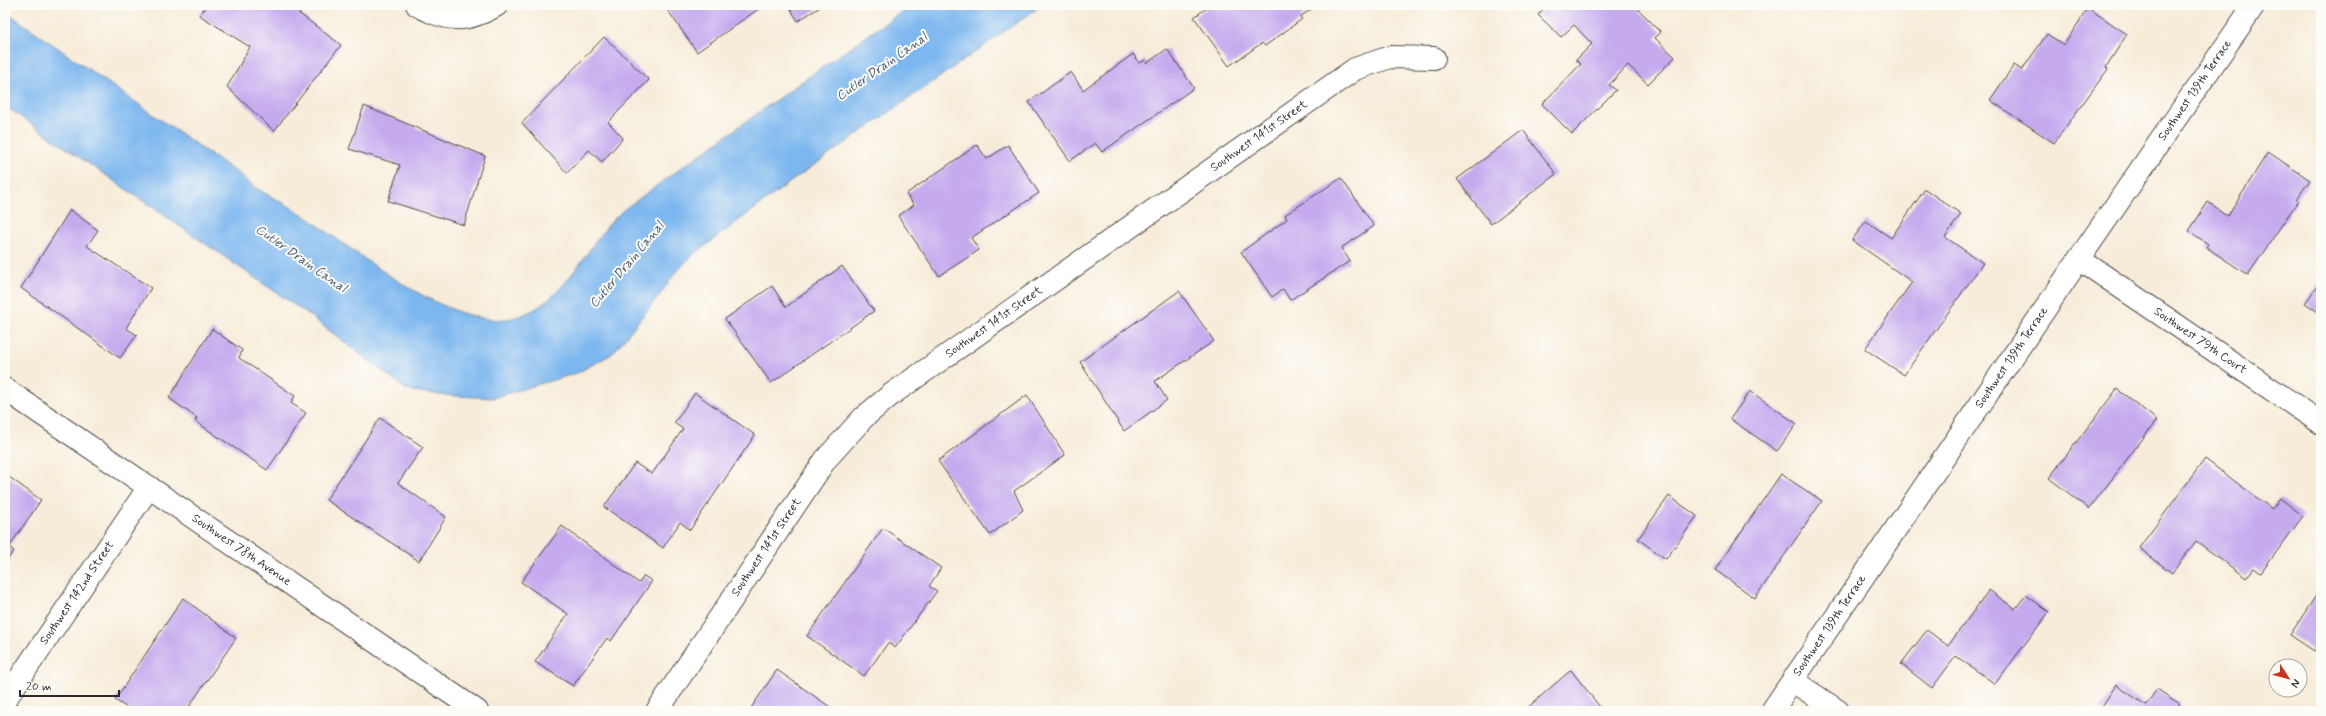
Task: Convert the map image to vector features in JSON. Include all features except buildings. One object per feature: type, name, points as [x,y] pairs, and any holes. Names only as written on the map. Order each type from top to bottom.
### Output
[{"type":"street","points":[[417,5],[449,19],[466,19],[497,5]]},
{"type":"street","name":"Southwest 139th Terrace","points":[[1772,711],[2079,258],[2254,5]]},
{"type":"street","name":"Southwest 141st Street","points":[[657,711],[826,459],[842,439],[887,399],[1355,69],[1390,58],[1434,58]]},
{"type":"street","name":"Southwest 79th Court","points":[[2079,258],[2321,423]]},
{"type":"street","name":"Southwest 78th Avenue","points":[[5,389],[477,711]]},
{"type":"street","name":"Southwest 142nd Street","points":[[5,700],[149,487]]},
{"type":"street","points":[[1792,681],[1838,711]]},
{"type":"water","name":"Cutler Drain Canal","points":[[911,5],[1042,5],[793,180],[693,255],[675,273],[662,292],[612,354],[577,373],[492,398],[440,395],[407,390],[309,315],[5,106],[5,11],[254,186],[302,214],[374,266],[403,284],[432,300],[461,312],[488,319],[513,318],[531,311],[560,289],[606,229],[624,209]]}]
